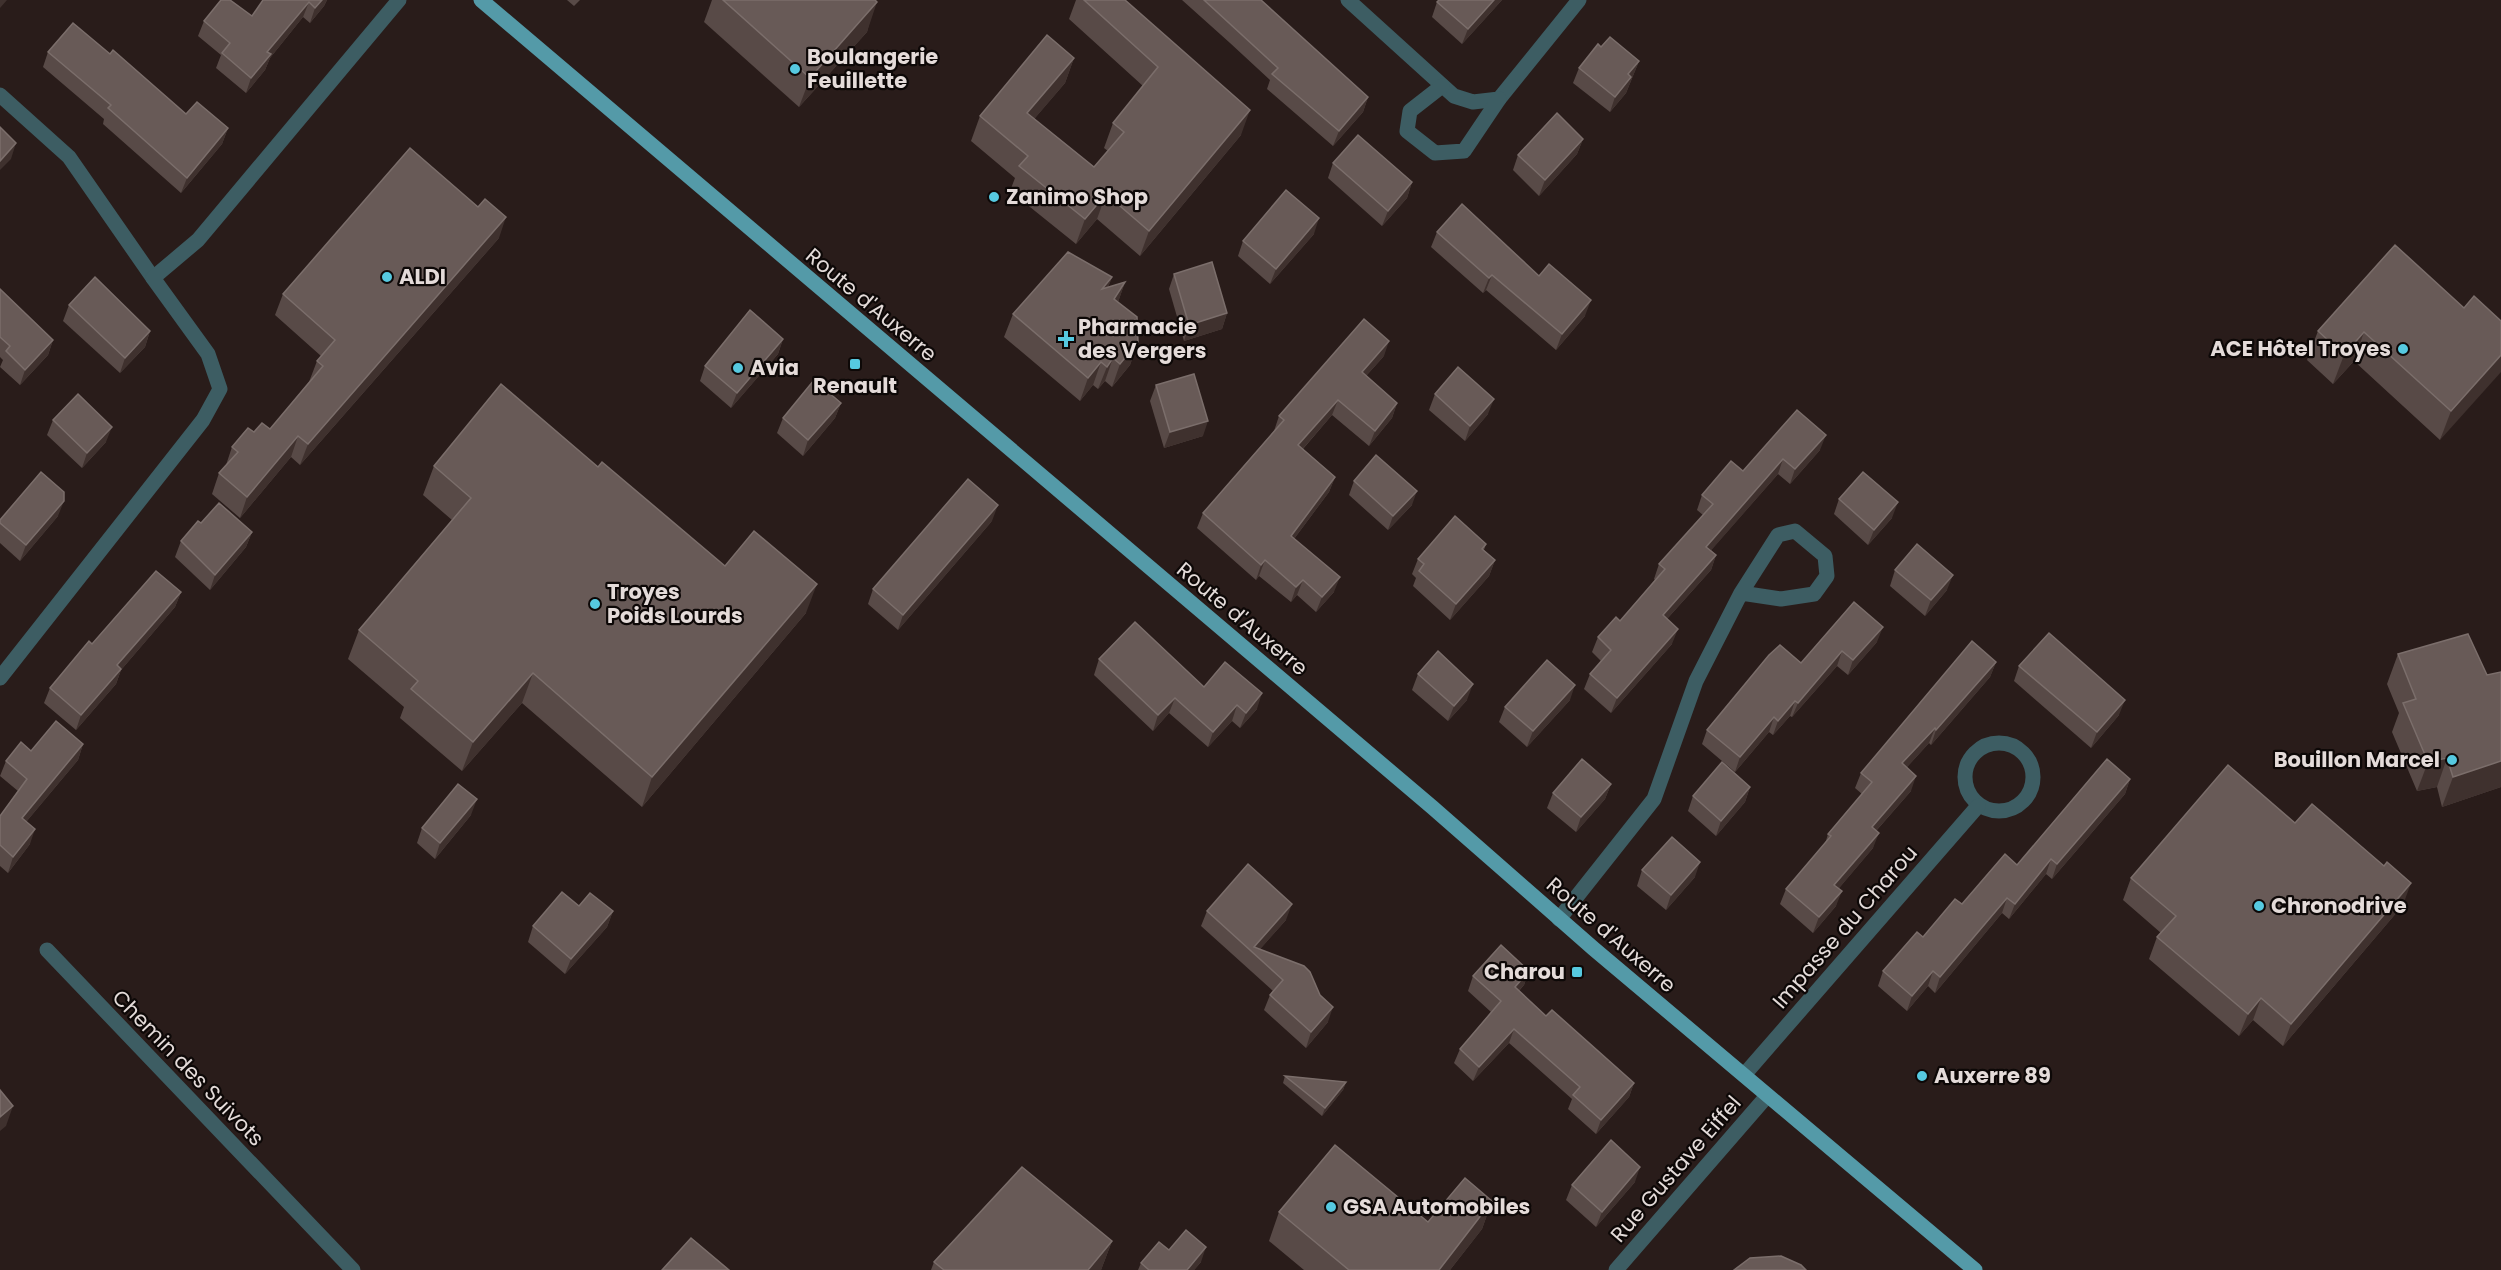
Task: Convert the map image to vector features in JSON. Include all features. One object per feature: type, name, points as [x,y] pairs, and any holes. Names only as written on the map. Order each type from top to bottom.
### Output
[{"type":"main road","name":"Route d'Auxerre","points":[[481,0],[1432,807],[1559,919],[1767,1096],[1975,1270]]},
{"type":"street","points":[[153,278],[198,240],[399,0]]},
{"type":"street","points":[[1348,0],[1454,96],[1473,102],[1499,99]]},
{"type":"street","points":[[1442,86],[1410,111],[1407,131],[1435,153],[1464,151],[1499,99],[1578,0]]},
{"type":"street","points":[[0,95],[69,157],[208,354],[220,389],[203,420],[0,678]]},
{"type":"street","points":[[1559,919],[1654,799],[1696,681],[1741,593],[1778,535],[1795,531],[1825,556],[1827,576],[1814,594],[1781,599],[1741,593]]},
{"type":"street","points":[[2000,742],[2020,749],[2032,767],[2032,789],[2019,807],[1998,813],[1978,806],[1965,788],[1965,766],[1978,748],[2000,742]]},
{"type":"street","name":"Impasse du Charou","points":[[1744,1075],[1978,806]]},
{"type":"street","name":"Chemin des Suivots","points":[[47,950],[353,1270]]},
{"type":"street","name":"Rue Gustave Eiffel","points":[[1616,1270],[1767,1096]]},
{"type":"building","points":[[221,0],[230,0],[252,16],[263,0],[322,0],[315,8],[309,2],[267,52],[271,54],[251,78],[222,53],[230,43],[204,21]]},
{"type":"building","points":[[723,0],[875,0],[877,2],[810,78]]},
{"type":"building","points":[[1084,0],[1125,0],[1250,110],[1149,231],[1106,194],[1085,219],[1019,166],[1028,156],[980,116],[1047,35],[1074,58],[1027,113],[1094,167],[1124,132],[1113,123],[1158,67]]},
{"type":"building","points":[[1204,0],[1261,0],[1368,97],[1339,131],[1272,74],[1278,68]]},
{"type":"building","points":[[1439,0],[1494,0],[1468,29],[1437,2]]},
{"type":"building","points":[[73,23],[110,54],[113,50],[186,114],[197,102],[228,128],[187,178],[108,108],[111,105],[48,52]]},
{"type":"building","points":[[1610,37],[1639,61],[1628,74],[1631,77],[1615,97],[1579,68],[1598,44],[1601,47]]},
{"type":"building","points":[[1557,113],[1583,139],[1545,180],[1518,155]]},
{"type":"building","points":[[0,127],[16,143],[0,161]]},
{"type":"building","points":[[1358,135],[1412,182],[1388,211],[1333,163]]},
{"type":"building","name":"ALDI","points":[[410,148],[478,207],[485,199],[506,217],[308,444],[298,436],[247,497],[219,473],[238,452],[232,447],[248,428],[254,432],[262,423],[270,429],[323,366],[317,361],[335,340],[283,294]]},
{"type":"building","points":[[1286,190],[1319,218],[1276,269],[1243,241]]},
{"type":"building","points":[[1462,204],[1539,276],[1549,264],[1591,300],[1562,334],[1492,275],[1489,278],[1437,232]]},
{"type":"building","name":"ACE Hôtel Troyes","points":[[2395,245],[2464,308],[2474,296],[2501,321],[2501,355],[2451,411],[2364,332],[2344,355],[2318,331]]},
{"type":"building","name":"Pharmacie des Vergers","points":[[1068,252],[1112,277],[1102,289],[1125,282],[1114,299],[1137,317],[1138,342],[1120,364],[1113,358],[1107,367],[1101,362],[1088,378],[1013,314]]},
{"type":"building","points":[[1212,262],[1227,313],[1189,325],[1174,274]]},
{"type":"building","points":[[95,277],[150,331],[125,358],[69,305]]},
{"type":"building","points":[[0,289],[53,340],[25,370],[6,351],[10,346],[0,337]]},
{"type":"building","name":"Avia","points":[[750,310],[783,339],[737,393],[705,366]]},
{"type":"building","points":[[1364,319],[1389,341],[1362,372],[1397,403],[1375,431],[1338,400],[1298,445],[1335,477],[1291,536],[1340,577],[1322,597],[1303,580],[1296,587],[1265,560],[1261,565],[1203,513],[1284,420],[1279,416]]},
{"type":"building","points":[[1458,367],[1494,399],[1470,426],[1435,394]]},
{"type":"building","points":[[1194,374],[1208,421],[1170,432],[1156,385]]},
{"type":"building","points":[[814,380],[841,403],[808,440],[783,418]]},
{"type":"building","name":"Troyes Poids Lourds","points":[[501,384],[598,467],[602,462],[725,566],[754,531],[817,584],[652,777],[533,673],[473,742],[411,689],[418,681],[359,630],[471,498],[434,466]]},
{"type":"building","points":[[78,394],[112,427],[87,453],[53,420]]},
{"type":"building","points":[[1797,410],[1826,435],[1795,469],[1783,459],[1706,547],[1716,555],[1663,615],[1678,629],[1617,698],[1590,674],[1611,650],[1598,637],[1616,617],[1620,621],[1665,569],[1659,564],[1713,504],[1702,495],[1731,461],[1743,471]]},
{"type":"building","points":[[1376,455],[1417,491],[1393,516],[1354,481]]},
{"type":"building","points":[[41,472],[64,492],[64,501],[26,545],[0,523],[0,520]]},
{"type":"building","points":[[1863,472],[1898,502],[1874,530],[1839,499]]},
{"type":"building","points":[[968,479],[998,505],[903,615],[873,589]]},
{"type":"building","points":[[219,503],[252,532],[215,575],[181,541],[198,521],[201,523]]},
{"type":"building","points":[[1455,516],[1486,544],[1482,549],[1495,560],[1456,604],[1419,571],[1424,564],[1418,559]]},
{"type":"building","points":[[1917,544],[1953,575],[1931,600],[1895,570]]},
{"type":"building","points":[[156,571],[181,592],[117,665],[121,669],[81,715],[50,688],[89,641],[92,644]]},
{"type":"building","points":[[1854,602],[1883,627],[1853,660],[1842,651],[1798,703],[1795,701],[1778,721],[1774,717],[1740,757],[1707,730],[1769,655],[1780,645],[1801,663]]},
{"type":"building","points":[[1135,622],[1204,687],[1225,662],[1262,693],[1246,713],[1237,705],[1213,732],[1175,698],[1158,715],[1099,659]]},
{"type":"building","points":[[2049,633],[2125,700],[2097,732],[2019,666]]},
{"type":"building","name":"Bouillon Marcel","points":[[2468,634],[2487,675],[2501,672],[2501,761],[2453,777],[2447,758],[2428,762],[2403,703],[2416,699],[2398,654]]},
{"type":"building","points":[[1972,641],[1996,662],[1936,730],[1935,728],[1902,763],[1916,776],[1872,827],[1879,833],[1834,885],[1842,891],[1819,917],[1786,889],[1831,836],[1828,834],[1872,782],[1861,773]]},
{"type":"building","points":[[1438,651],[1473,684],[1454,706],[1418,674]]},
{"type":"building","points":[[1547,660],[1575,685],[1533,731],[1505,707]]},
{"type":"building","points":[[56,721],[83,744],[22,818],[35,829],[13,857],[0,845],[0,816],[27,779],[6,761],[21,742],[31,751]]},
{"type":"building","points":[[1582,759],[1611,784],[1581,817],[1553,793]]},
{"type":"building","points":[[2107,759],[2130,779],[2057,864],[2051,859],[2015,904],[2007,898],[1940,977],[1933,971],[1912,996],[1883,971],[1917,932],[1923,937],[1955,899],[1962,904],[2005,854],[2017,865]]},
{"type":"building","points":[[1722,762],[1750,787],[1721,821],[1693,796]]},
{"type":"building","name":"Chronodrive","points":[[2228,765],[2295,823],[2312,804],[2384,866],[2387,862],[2411,883],[2291,1024],[2261,998],[2248,1014],[2157,937],[2176,916],[2131,878]]},
{"type":"building","points":[[458,784],[477,799],[440,843],[422,828]]},
{"type":"building","points":[[1672,837],[1700,862],[1671,895],[1642,870]]},
{"type":"building","points":[[1248,864],[1292,904],[1254,947],[1304,966],[1310,972],[1320,995],[1333,1007],[1311,1032],[1270,995],[1283,980],[1207,911]]},
{"type":"building","points":[[562,892],[579,906],[590,893],[613,911],[571,959],[533,926]]},
{"type":"building","points":[[1501,945],[1529,971],[1515,987],[1546,1016],[1552,1010],[1634,1083],[1601,1120],[1573,1095],[1580,1087],[1514,1029],[1479,1067],[1460,1049],[1501,1001],[1473,976]]},
{"type":"building","points":[[1285,1076],[1346,1082],[1325,1108]]},
{"type":"building","points":[[0,1090],[13,1106],[0,1117]]},
{"type":"building","points":[[1611,1140],[1640,1167],[1602,1212],[1572,1185]]},
{"type":"building","points":[[1335,1145],[1428,1222],[1465,1178],[1492,1201],[1439,1270],[1349,1270],[1279,1212]]},
{"type":"building","points":[[1022,1167],[1112,1241],[1088,1270],[944,1270],[934,1262]]},
{"type":"building","points":[[1186,1230],[1206,1247],[1187,1270],[1149,1270],[1141,1263],[1159,1242],[1169,1250]]},
{"type":"building","points":[[691,1238],[729,1270],[662,1270]]},
{"type":"building","points":[[1781,1256],[1801,1265],[1806,1270],[1734,1270],[1750,1258]]},
{"type":"place","name":"Boulangerie Feuillette","points":[[795,69]]},
{"type":"place","name":"Zanimo Shop","points":[[994,197]]},
{"type":"place","name":"ALDI","points":[[387,277]]},
{"type":"place","name":"Pharmacie des Vergers","points":[[1066,339]]},
{"type":"place","name":"ACE Hôtel Troyes","points":[[2403,349]]},
{"type":"place","name":"Renault","points":[[855,364]]},
{"type":"place","name":"Avia","points":[[738,368]]},
{"type":"place","name":"Troyes Poids Lourds","points":[[595,604]]},
{"type":"place","name":"Bouillon Marcel","points":[[2452,760]]},
{"type":"place","name":"Chronodrive","points":[[2259,906]]},
{"type":"place","name":"Charou","points":[[1577,972]]},
{"type":"place","name":"Auxerre 89","points":[[1922,1076]]},
{"type":"place","name":"GSA Automobiles","points":[[1331,1207]]}]
